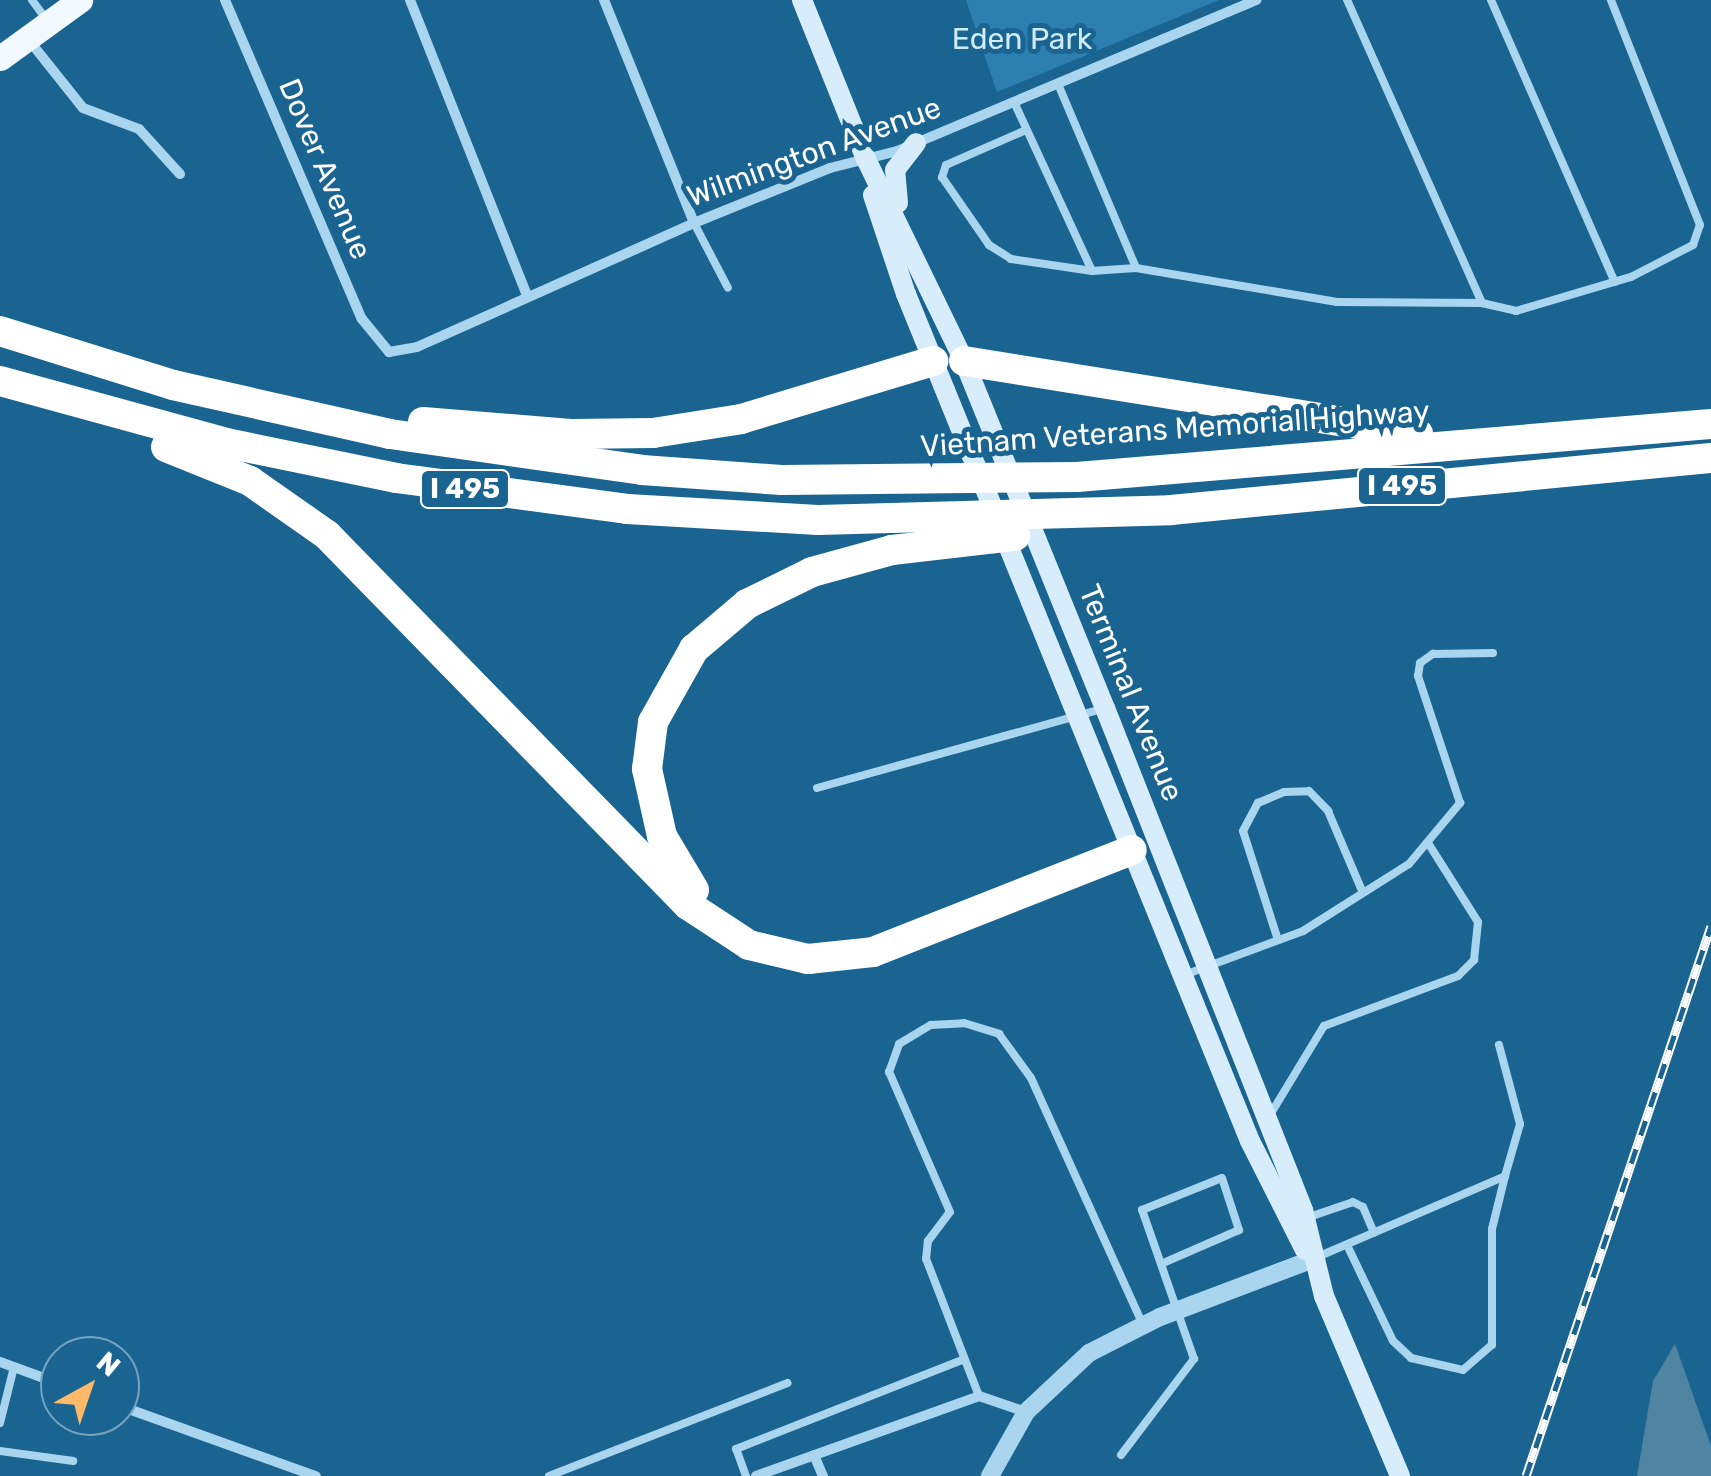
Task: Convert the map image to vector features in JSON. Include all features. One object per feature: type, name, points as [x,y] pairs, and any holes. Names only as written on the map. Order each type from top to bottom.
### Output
[{"type":"highway","name":"Vietnam Veterans Memorial Highway","points":[[0,331],[173,386],[314,420],[527,457],[712,475],[913,482],[1078,477],[1711,424]]},
{"type":"highway","points":[[173,386],[442,424],[653,432],[742,419],[934,361]]},
{"type":"highway","points":[[964,362],[1407,434],[1556,435]]},
{"type":"highway","points":[[5,382],[121,434],[222,467],[312,523],[688,905],[749,945],[808,959],[873,952],[1138,840]]},
{"type":"highway","name":"I 495","points":[[5,382],[226,444],[506,495],[940,530],[1097,521],[1171,510],[1711,458]]},
{"type":"highway","points":[[940,530],[794,579],[731,615],[694,650],[660,706],[647,754],[656,821],[676,865],[706,902],[748,928],[825,945],[887,932],[1138,840]]},
{"type":"main road","points":[[0,58],[80,0]]},
{"type":"main road","name":"Terminal Avenue","points":[[802,0],[866,159],[932,288],[964,362],[1105,708],[1138,840],[1183,975],[1285,1220],[1311,1260],[1400,1476]]},
{"type":"main road","points":[[916,143],[898,162],[893,193],[932,288]]},
{"type":"main road","name":"Terminal Avenue","points":[[866,159],[906,294],[1077,716],[1138,840],[1208,966],[1304,1219],[1311,1260]]},
{"type":"main road","points":[[934,361],[964,362]]},
{"type":"street","name":"Dover Avenue","points":[[224,0],[362,318],[389,352]]},
{"type":"street","points":[[410,0],[527,296]]},
{"type":"street","points":[[604,0],[694,222]]},
{"type":"street","name":"Wilmington Avenue","points":[[389,352],[416,348],[694,222],[916,143],[1256,0]]},
{"type":"street","points":[[28,39],[83,108],[139,129],[180,174]]},
{"type":"street","points":[[990,1476],[1026,1412],[1063,1372],[1143,1325],[1311,1260]]},
{"type":"street","points":[[0,1362],[40,1377]]},
{"type":"street","points":[[756,1476],[979,1396],[1026,1412]]},
{"type":"street","points":[[140,1413],[316,1476]]},
{"type":"street","points":[[814,1455],[822,1476]]},
{"type":"lane","points":[[32,0],[49,23]]},
{"type":"lane","points":[[1347,0],[1482,303]]},
{"type":"lane","points":[[1490,0],[1615,282]]},
{"type":"lane","points":[[1026,130],[946,165],[942,176],[988,245],[1011,260],[1092,271],[1136,268],[1337,302],[1482,303],[1516,311],[1615,282],[1680,257],[1700,225],[1611,0]]},
{"type":"lane","points":[[1058,84],[1136,268]]},
{"type":"lane","points":[[1014,102],[1092,271]]},
{"type":"lane","points":[[694,222],[728,288]]},
{"type":"lane","points":[[1183,975],[1278,940],[1409,864],[1460,804],[1420,663],[1433,654],[1492,653]]},
{"type":"lane","points":[[817,788],[1105,708]]},
{"type":"lane","points":[[1278,940],[1242,831],[1258,804],[1284,792],[1310,791],[1328,812],[1363,893]]},
{"type":"lane","points":[[1268,1119],[1324,1026],[1458,976],[1474,960],[1478,922],[1428,842]]},
{"type":"lane","points":[[979,1396],[926,1259],[928,1241],[950,1212],[888,1072],[899,1044],[930,1024],[964,1023],[999,1034],[1031,1078],[1143,1325]]},
{"type":"lane","points":[[1347,1245],[1393,1341],[1410,1358],[1462,1370],[1492,1346],[1492,1229],[1520,1124],[1498,1045]]},
{"type":"lane","points":[[1311,1260],[1506,1176]]},
{"type":"lane","points":[[1121,1455],[1194,1360],[1142,1210],[1222,1178],[1239,1230],[1163,1263]]},
{"type":"lane","points":[[1304,1219],[1353,1202],[1363,1207],[1374,1233]]},
{"type":"lane","points":[[746,1476],[736,1449],[964,1359]]},
{"type":"lane","points":[[0,1423],[14,1368]]},
{"type":"lane","points":[[549,1476],[788,1383]]},
{"type":"lane","points":[[0,1451],[73,1461]]},
{"type":"green space","name":"Eden Park","points":[[966,0],[1219,0],[997,92]]},
{"type":"shaded area","points":[[1675,1344],[1711,1446],[1711,1476],[1637,1476],[1653,1381]]},
{"type":"railway","points":[[1526,1476],[1711,926]]}]
